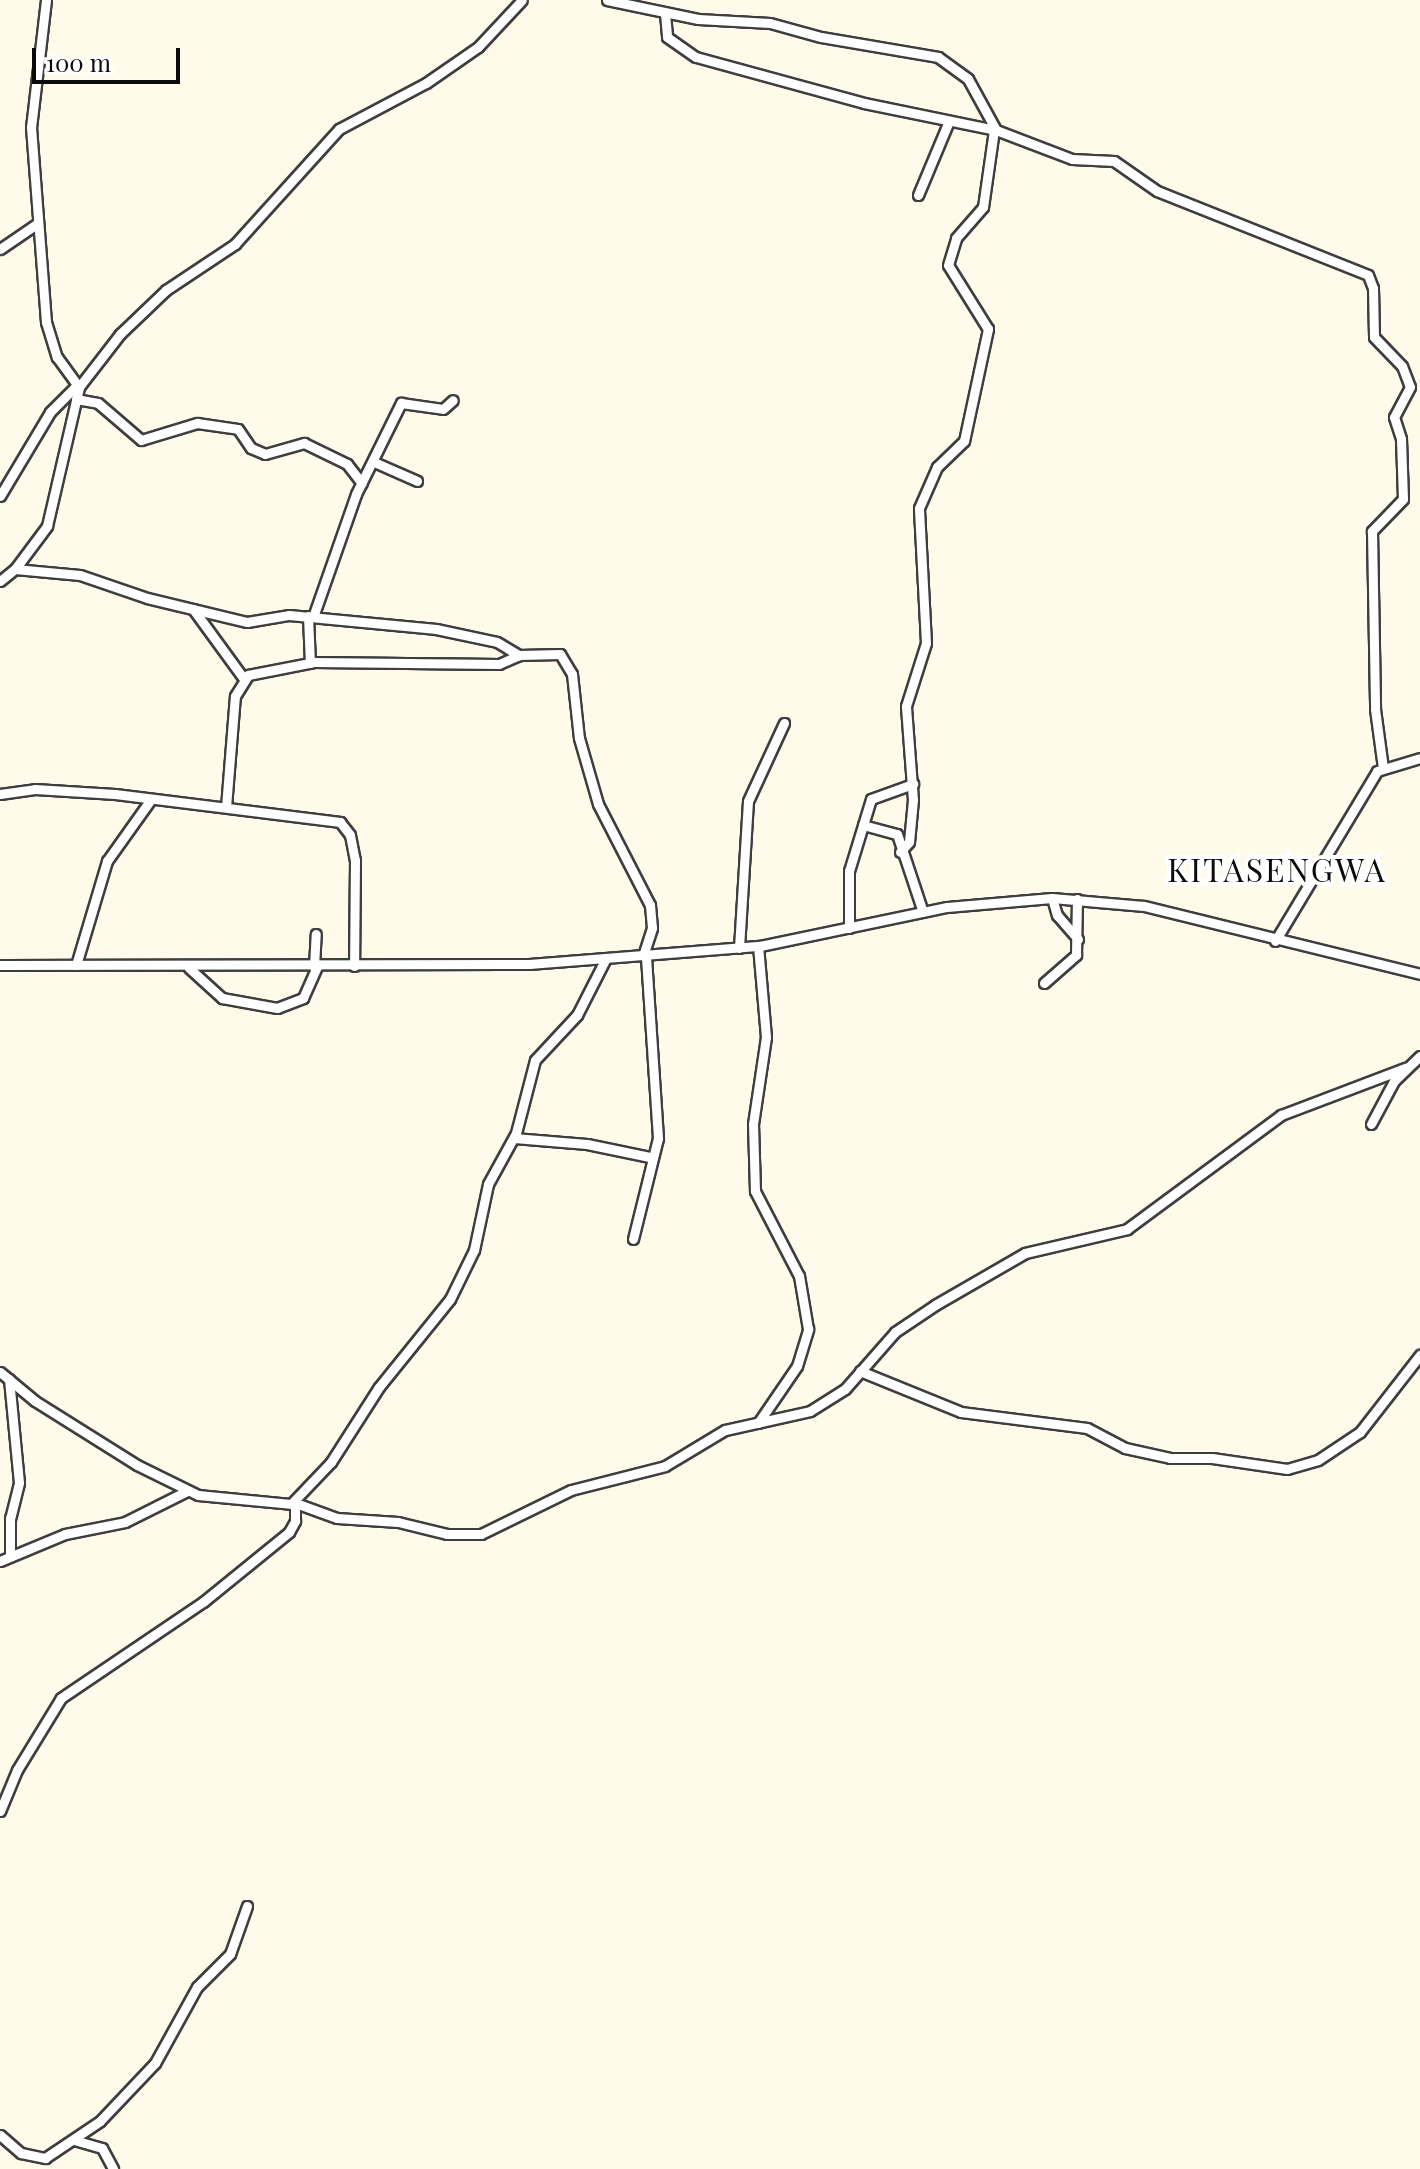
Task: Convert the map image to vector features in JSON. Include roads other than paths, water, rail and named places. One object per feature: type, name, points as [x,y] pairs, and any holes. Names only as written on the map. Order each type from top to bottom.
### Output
[{"type":"street","points":[[0,581],[15,569],[53,511],[78,386],[50,339],[38,223],[31,127],[46,0]]},
{"type":"street","points":[[0,496],[50,412],[78,386],[138,314],[235,244],[339,129],[426,83],[478,47],[522,0]]},
{"type":"street","points":[[607,0],[665,13],[770,23],[821,37],[938,57],[968,79],[995,130],[983,207],[956,238],[948,265],[988,329],[964,441],[937,467],[919,508],[926,643],[906,706],[913,784],[909,842],[900,852]]},
{"type":"street","points":[[665,13],[667,37],[696,57],[995,130],[1072,159],[1114,161],[1157,191],[1334,259],[1372,281],[1374,337],[1402,366],[1410,387],[1394,417],[1401,439],[1403,499],[1372,531],[1375,709],[1383,768],[1275,941]]},
{"type":"street","points":[[918,195],[949,121]]},
{"type":"street","points":[[0,249],[38,223]]},
{"type":"street","points":[[76,399],[98,403],[141,440],[174,426],[209,423],[238,429],[251,448],[265,454],[304,443],[347,464],[362,483]]},
{"type":"street","points":[[310,663],[310,617],[362,483],[404,400],[443,409],[453,400]]},
{"type":"street","points":[[374,462],[417,481]]},
{"type":"street","points":[[15,569],[80,575],[247,622],[310,617],[436,629],[497,642],[519,655]]},
{"type":"street","points":[[193,609],[244,679]]},
{"type":"street","points":[[226,807],[235,696],[244,679],[266,668],[310,663],[499,664],[519,655],[554,652],[568,661],[579,738],[598,804],[650,905],[652,928],[644,956],[658,1093],[658,1138],[650,1157],[650,1185],[633,1239]]},
{"type":"street","points":[[739,948],[748,801],[784,723]]},
{"type":"street","points":[[1383,768],[1420,758]]},
{"type":"street","points":[[849,928],[847,887],[863,825],[877,794],[913,784]]},
{"type":"street","points":[[0,794],[50,789],[319,817],[346,827],[355,860],[354,966]]},
{"type":"street","points":[[76,965],[107,861],[151,799]]},
{"type":"street","points":[[863,825],[897,834],[900,852],[923,912]]},
{"type":"street","points":[[0,965],[315,967],[644,956],[758,946],[923,912],[1052,898],[1144,906],[1275,941],[1420,974]]},
{"type":"street","points":[[1052,898],[1057,915],[1078,939]]},
{"type":"street","points":[[1044,983],[1073,961],[1078,939],[1077,899]]},
{"type":"street","points":[[189,968],[222,998],[277,1008],[303,998],[315,967],[316,934]]},
{"type":"street","points":[[758,946],[766,1037],[753,1124],[755,1191],[799,1276],[808,1329],[797,1366],[758,1423]]},
{"type":"street","points":[[0,1811],[17,1770],[61,1698],[203,1602],[289,1532],[295,1521],[293,1504],[331,1462],[379,1387],[445,1309],[474,1250],[488,1184],[514,1138],[538,1053],[577,1015],[606,958]]},
{"type":"street","points":[[0,1372],[35,1401],[187,1491],[224,1501],[293,1504],[337,1518],[472,1536],[501,1528],[571,1490],[650,1473],[695,1453],[725,1430],[810,1411],[845,1389],[915,1316],[1025,1253],[1118,1233],[1281,1115],[1405,1068],[1420,1056]]},
{"type":"street","points":[[1371,1124],[1405,1068]]},
{"type":"street","points":[[514,1138],[587,1144],[650,1157]]},
{"type":"street","points":[[860,1371],[946,1409],[1087,1428],[1125,1448],[1170,1458],[1287,1469],[1318,1460],[1360,1432],[1420,1355]]},
{"type":"street","points":[[9,1379],[10,1417],[19,1483],[10,1518],[10,1556]]},
{"type":"street","points":[[0,1424],[10,1417]]},
{"type":"street","points":[[0,1561],[65,1534],[125,1522],[187,1491]]},
{"type":"street","points":[[0,2135],[21,2153],[45,2158],[100,2121],[155,2063],[197,1987],[230,1954],[247,1906]]},
{"type":"street","points":[[74,2140],[102,2148],[113,2169]]},
{"type":"district","name":"KITASENGWA","points":[[1277,869]]}]
